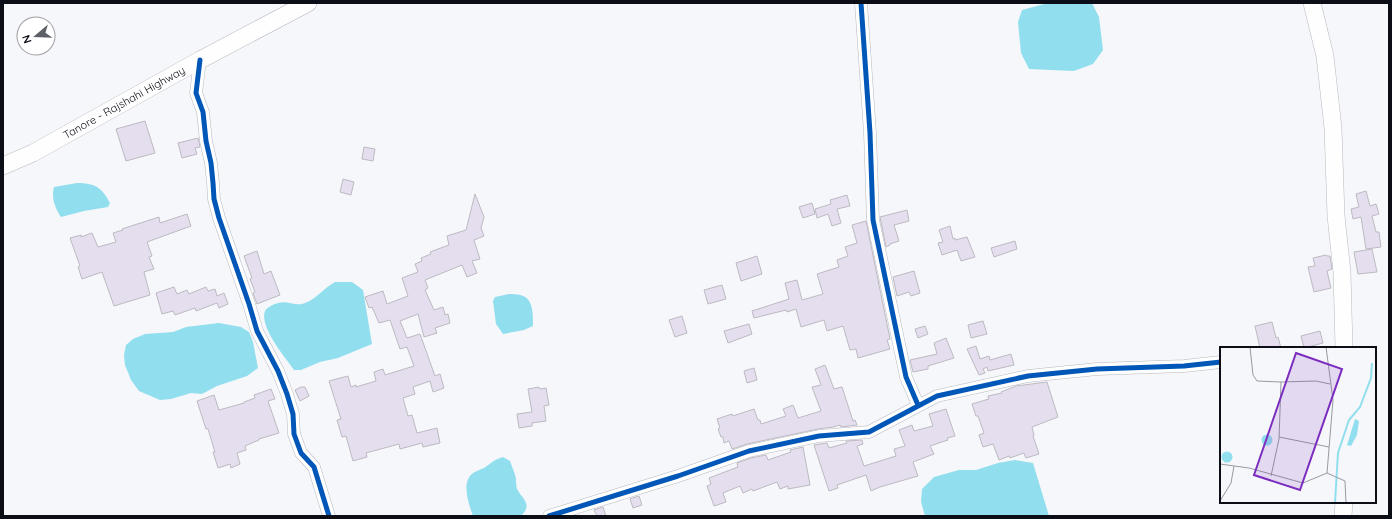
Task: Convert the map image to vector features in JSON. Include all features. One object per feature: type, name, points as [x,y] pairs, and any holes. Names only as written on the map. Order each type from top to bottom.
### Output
[{"type":"street","name":"Tanore - Rajshahi Highway","points":[[3,166],[34,153],[200,60],[308,3]]},
{"type":"street","points":[[860,3],[870,133],[873,220],[906,377],[918,405]]},
{"type":"street","points":[[1312,3],[1325,56],[1333,128],[1336,216],[1342,272],[1341,347]]},
{"type":"street","points":[[200,60],[196,93],[203,112],[214,198],[219,218],[257,331],[278,371],[287,394],[293,414],[294,434],[301,453],[314,467],[329,516]]},
{"type":"street","points":[[549,516],[678,476],[749,451],[819,436],[869,432],[936,396],[1028,376],[1096,369],[1184,366],[1220,362]]},
{"type":"street","points":[[1343,516],[1344,503]]},
{"type":"water","points":[[1048,3],[1092,3],[1099,17],[1103,50],[1093,64],[1074,71],[1029,69],[1021,53],[1018,22],[1022,10]]},
{"type":"water","points":[[77,183],[93,185],[101,190],[110,203],[108,207],[61,217],[54,202],[54,187]]},
{"type":"water","points":[[335,282],[352,282],[363,290],[372,344],[338,358],[320,362],[301,370],[294,370],[279,350],[269,333],[264,318],[265,311],[267,308],[281,302],[298,304],[305,303],[313,299]]},
{"type":"water","points":[[517,294],[527,298],[530,302],[533,326],[524,330],[503,334],[496,324],[493,301],[495,297]]},
{"type":"water","points":[[219,323],[241,327],[249,332],[253,342],[258,368],[247,376],[217,386],[202,394],[191,393],[171,399],[160,400],[139,391],[131,380],[125,365],[124,355],[126,345],[133,339],[145,334],[173,332],[186,327]]},
{"type":"water","points":[[503,457],[510,461],[516,477],[517,489],[527,505],[525,512],[521,516],[473,516],[466,488],[469,478],[475,472]]},
{"type":"water","points":[[1015,460],[1033,463],[1049,516],[925,516],[921,502],[922,489],[934,477],[959,470],[976,470],[998,463]]},
{"type":"building","points":[[145,121],[155,153],[126,161],[116,129]]},
{"type":"building","points":[[198,138],[200,147],[195,148],[197,154],[182,158],[178,143]]},
{"type":"building","points":[[364,147],[375,149],[373,161],[362,159]]},
{"type":"building","points":[[343,179],[354,182],[351,195],[340,192]]},
{"type":"building","points":[[1366,191],[1370,206],[1376,204],[1379,214],[1372,216],[1376,232],[1379,232],[1381,247],[1366,249],[1361,217],[1353,219],[1351,209],[1359,207],[1356,194]]},
{"type":"building","points":[[475,194],[484,217],[481,228],[484,236],[474,240],[480,259],[472,261],[477,273],[467,277],[462,265],[425,280],[428,288],[425,290],[434,310],[443,307],[445,315],[448,314],[450,323],[435,328],[437,333],[424,337],[418,314],[400,321],[407,338],[420,334],[435,376],[440,374],[444,388],[433,392],[430,381],[413,387],[415,394],[403,398],[408,416],[412,415],[417,433],[437,428],[440,443],[423,447],[422,443],[400,449],[399,444],[366,453],[367,457],[353,461],[346,436],[342,437],[337,420],[341,419],[329,381],[348,376],[351,387],[356,385],[356,387],[376,381],[374,372],[383,369],[385,375],[414,366],[407,347],[400,349],[390,320],[379,323],[372,307],[369,308],[365,297],[383,291],[387,304],[408,296],[402,278],[418,272],[415,264],[422,261],[421,258],[431,254],[430,252],[449,245],[447,236],[466,230]]},
{"type":"building","points":[[847,195],[850,206],[837,209],[841,223],[832,226],[828,214],[817,218],[815,209],[831,204],[830,200]]},
{"type":"building","points":[[812,203],[815,214],[803,218],[799,207]]},
{"type":"building","points":[[907,210],[909,221],[894,225],[899,241],[886,247],[880,217]]},
{"type":"building","points":[[187,214],[191,226],[147,242],[152,256],[149,257],[154,269],[144,272],[150,295],[114,306],[102,272],[82,279],[78,267],[80,266],[70,238],[81,235],[81,237],[92,233],[98,247],[116,242],[113,233],[123,230],[122,229],[159,217],[160,223]]},
{"type":"building","points":[[866,221],[890,339],[887,340],[890,349],[858,358],[856,349],[850,350],[843,326],[827,331],[824,320],[801,327],[796,309],[754,318],[752,311],[789,299],[785,283],[797,280],[802,300],[823,294],[817,274],[839,267],[837,260],[848,256],[845,247],[857,243],[852,225]]},
{"type":"building","points":[[950,226],[953,239],[955,238],[955,240],[967,237],[975,257],[961,261],[957,250],[942,255],[938,243],[943,242],[939,230]]},
{"type":"building","points":[[1015,241],[1017,249],[994,257],[991,248]]},
{"type":"building","points":[[1372,249],[1377,272],[1358,274],[1354,252]]},
{"type":"building","points":[[257,251],[264,274],[271,271],[280,295],[257,304],[253,293],[255,292],[250,279],[252,278],[244,256]]},
{"type":"building","points":[[1326,255],[1330,256],[1332,269],[1327,271],[1331,288],[1314,292],[1308,267],[1315,266],[1313,258]]},
{"type":"building","points":[[757,256],[762,274],[741,281],[736,263]]},
{"type":"building","points":[[914,271],[920,293],[911,296],[909,292],[897,296],[893,277]]},
{"type":"building","points":[[722,285],[726,299],[708,304],[704,290]]},
{"type":"building","points":[[174,287],[177,294],[187,290],[189,294],[206,287],[208,291],[215,289],[217,296],[224,293],[228,304],[219,308],[217,303],[196,311],[195,308],[175,315],[173,311],[162,314],[156,293]]},
{"type":"building","points":[[682,316],[687,333],[675,337],[669,320]]},
{"type":"building","points":[[983,321],[987,334],[971,338],[968,325]]},
{"type":"building","points":[[1272,322],[1276,338],[1278,337],[1281,347],[1260,347],[1255,326]]},
{"type":"building","points":[[749,324],[752,334],[728,343],[724,331]]},
{"type":"building","points":[[925,326],[928,334],[918,338],[915,329]]},
{"type":"building","points":[[1320,331],[1323,343],[1304,347],[1301,336]]},
{"type":"building","points":[[946,338],[954,358],[928,366],[928,369],[913,372],[910,360],[937,354],[934,343]]},
{"type":"building","points":[[976,346],[980,359],[989,356],[990,360],[1011,354],[1014,365],[988,371],[987,367],[983,369],[985,373],[979,375],[967,349]]},
{"type":"building","points":[[825,365],[834,389],[842,387],[853,421],[855,420],[857,425],[841,427],[840,425],[818,429],[747,444],[732,449],[729,441],[724,443],[723,437],[721,437],[718,429],[720,428],[717,419],[732,414],[733,416],[754,409],[761,424],[786,416],[783,409],[793,405],[798,418],[821,411],[812,387],[821,385],[815,369]]},
{"type":"building","points":[[754,368],[757,380],[747,383],[744,371]]},
{"type":"building","points":[[1047,382],[1058,417],[1032,427],[1033,436],[1039,454],[1026,458],[1024,453],[999,460],[993,444],[983,447],[979,435],[984,433],[972,404],[989,399],[988,396],[1002,393],[1001,392],[1016,386]]},
{"type":"building","points":[[305,387],[309,396],[300,401],[295,390]]},
{"type":"building","points":[[539,387],[540,389],[546,388],[549,405],[544,406],[546,421],[532,423],[532,426],[519,428],[517,414],[532,412],[528,389]]},
{"type":"building","points":[[271,389],[275,399],[268,401],[279,433],[259,439],[245,446],[246,450],[237,453],[240,464],[231,468],[230,464],[218,468],[208,429],[206,429],[197,401],[214,395],[219,410],[244,403],[255,398],[254,395]]},
{"type":"building","points":[[946,409],[955,436],[930,446],[934,454],[913,462],[918,476],[871,491],[866,475],[837,485],[838,488],[829,491],[814,445],[827,443],[829,448],[847,443],[846,441],[862,440],[863,444],[857,446],[864,466],[896,456],[894,449],[905,446],[899,430],[912,425],[914,431],[933,426],[929,414]]},
{"type":"building","points":[[803,447],[810,485],[788,489],[788,486],[780,489],[777,482],[743,493],[740,486],[723,493],[726,502],[714,506],[707,486],[711,484],[709,478],[738,467],[737,463],[751,458],[766,455],[768,460],[791,452],[790,450]]},
{"type":"building","points":[[639,496],[642,505],[633,508],[630,499]]},
{"type":"building","points":[[603,507],[606,516],[597,516],[594,510]]},
{"type":"cycle path","points":[[861,3],[870,133],[873,220],[906,377],[918,405]]},
{"type":"cycle path","points":[[200,60],[196,93],[203,112],[206,141],[211,163],[214,199],[219,218],[257,331],[278,371],[287,394],[293,414],[294,434],[301,453],[314,467],[329,516]]},
{"type":"cycle path","points":[[549,516],[678,476],[749,451],[819,436],[869,432],[937,396],[1028,376],[1097,369],[1184,366],[1220,362]]}]
